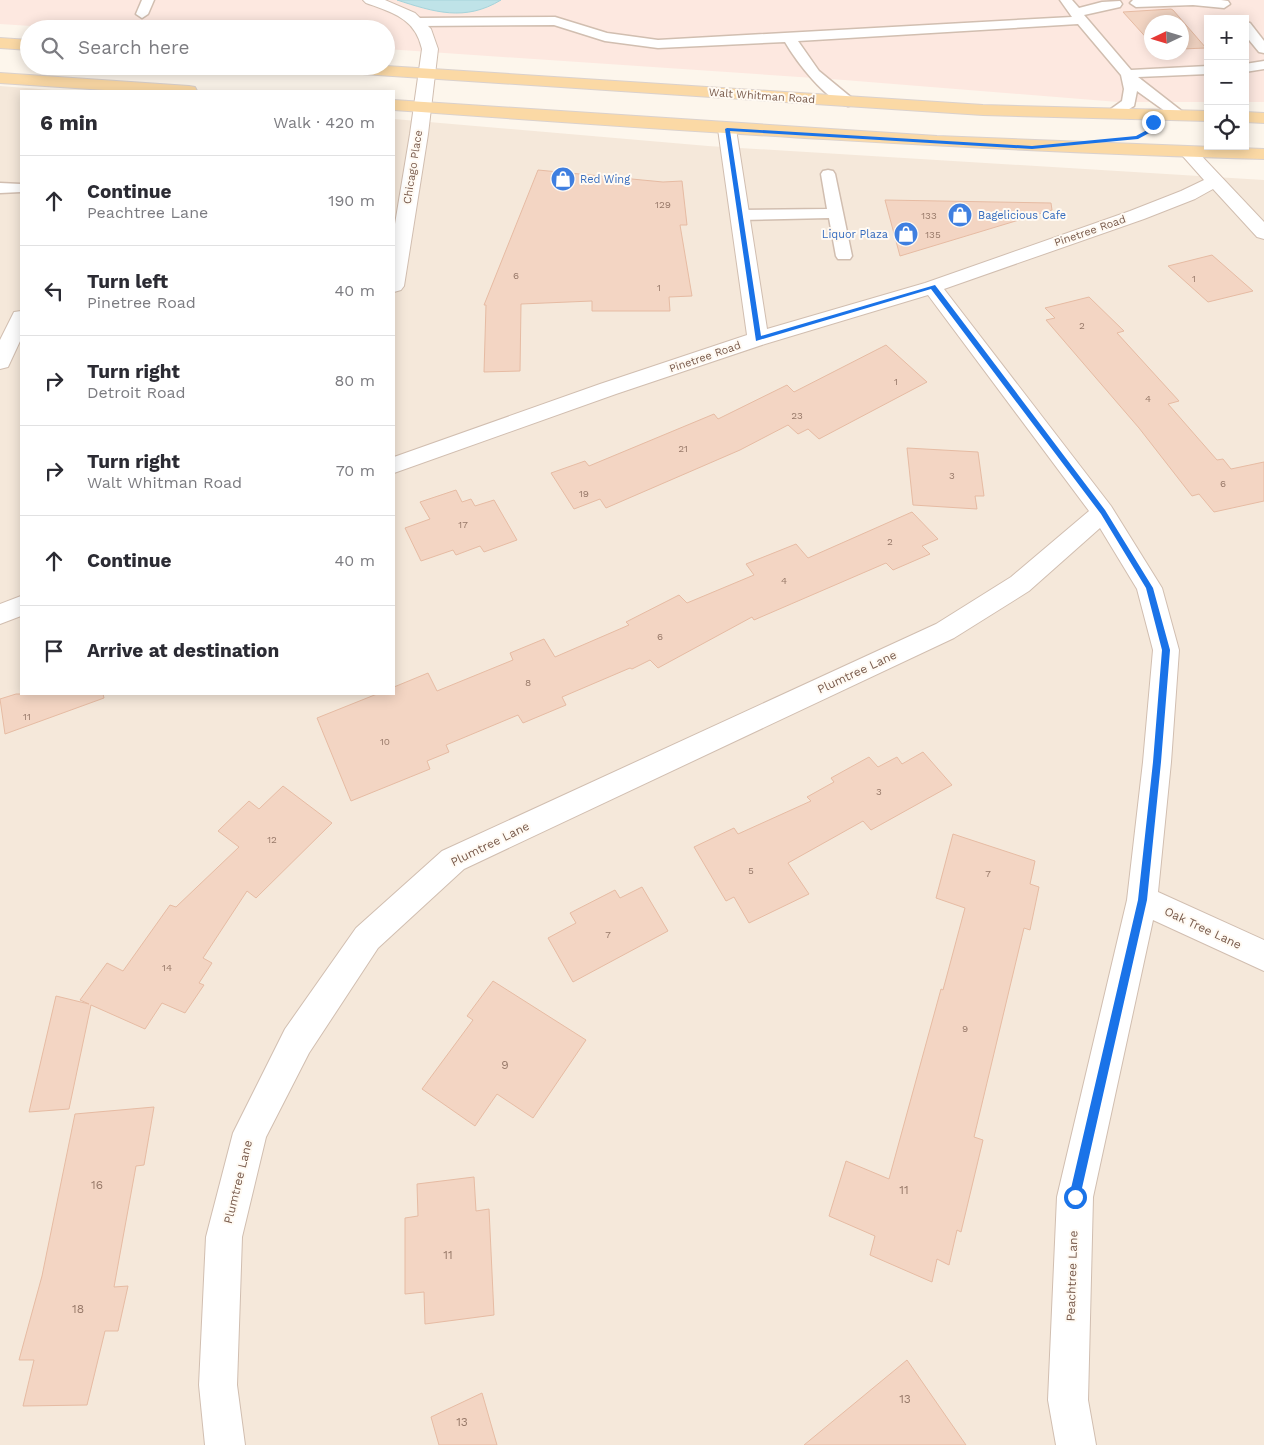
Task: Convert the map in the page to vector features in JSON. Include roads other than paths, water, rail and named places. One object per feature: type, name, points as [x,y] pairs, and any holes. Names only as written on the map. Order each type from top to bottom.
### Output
[{"type":"main road","points":[[0,44],[20,45]]},
{"type":"main road","name":"Walt Whitman Road","points":[[395,72],[848,102],[1111,114],[1149,127],[1185,127],[1204,118]]},
{"type":"main road","points":[[0,78],[160,90]]},
{"type":"main road","points":[[395,105],[727,129],[1032,147],[1264,154]]},
{"type":"main road","points":[[1249,117],[1264,118]]},
{"type":"main road","points":[[1249,127],[1264,126]]},
{"type":"main road","points":[[1032,147],[1129,139],[1149,127]]},
{"type":"main road","points":[[1188,153],[1184,137],[1185,127],[1204,128]]},
{"type":"street","points":[[371,0],[419,22]]},
{"type":"street","name":"Chicago Place","points":[[395,280],[430,49],[429,40],[419,22]]},
{"type":"street","points":[[727,129],[758,339]]},
{"type":"street","points":[[1188,153],[1264,233]]},
{"type":"street","name":"Pinetree Road","points":[[395,465],[608,389],[758,339],[932,286],[1137,215],[1188,195],[1215,181]]},
{"type":"street","name":"Peachtree Lane","points":[[932,286],[1103,512],[1149,588],[1166,650],[1157,762],[1142,900],[1075,1197],[1068,1400],[1076,1445]]},
{"type":"street","points":[[0,362],[20,319]]},
{"type":"street","name":"Plumtree Lane","points":[[225,1445],[218,1385],[224,1237],[250,1133],[296,1041],[367,938],[453,860],[945,631],[1020,584],[1103,512]]},
{"type":"street","points":[[0,614],[20,606]]},
{"type":"street","name":"Oak Tree Lane","points":[[1142,900],[1264,956]]},
{"type":"lane","points":[[142,14],[148,0]]},
{"type":"lane","points":[[1066,0],[1127,74],[1185,127]]},
{"type":"lane","points":[[1136,3],[1193,0],[1233,13],[1264,49]]},
{"type":"lane","points":[[419,22],[555,21],[605,37],[658,44],[789,38],[1079,16],[1102,6],[1116,4]]},
{"type":"lane","points":[[789,38],[803,62],[823,83],[848,102]]},
{"type":"lane","points":[[1249,67],[1264,65]]},
{"type":"lane","points":[[1127,74],[1204,70]]},
{"type":"lane","points":[[1111,114],[1129,103],[1131,89],[1127,74]]},
{"type":"lane","points":[[828,174],[844,256]]},
{"type":"lane","points":[[740,215],[836,213]]},
{"type":"water","points":[[397,0],[501,0],[475,11],[449,13]]},
{"type":"place","name":"Red Wing","points":[[563,179]]},
{"type":"place","name":"Bagelicious Cafe","points":[[960,215]]},
{"type":"place","name":"Liquor Plaza","points":[[906,234]]}]
